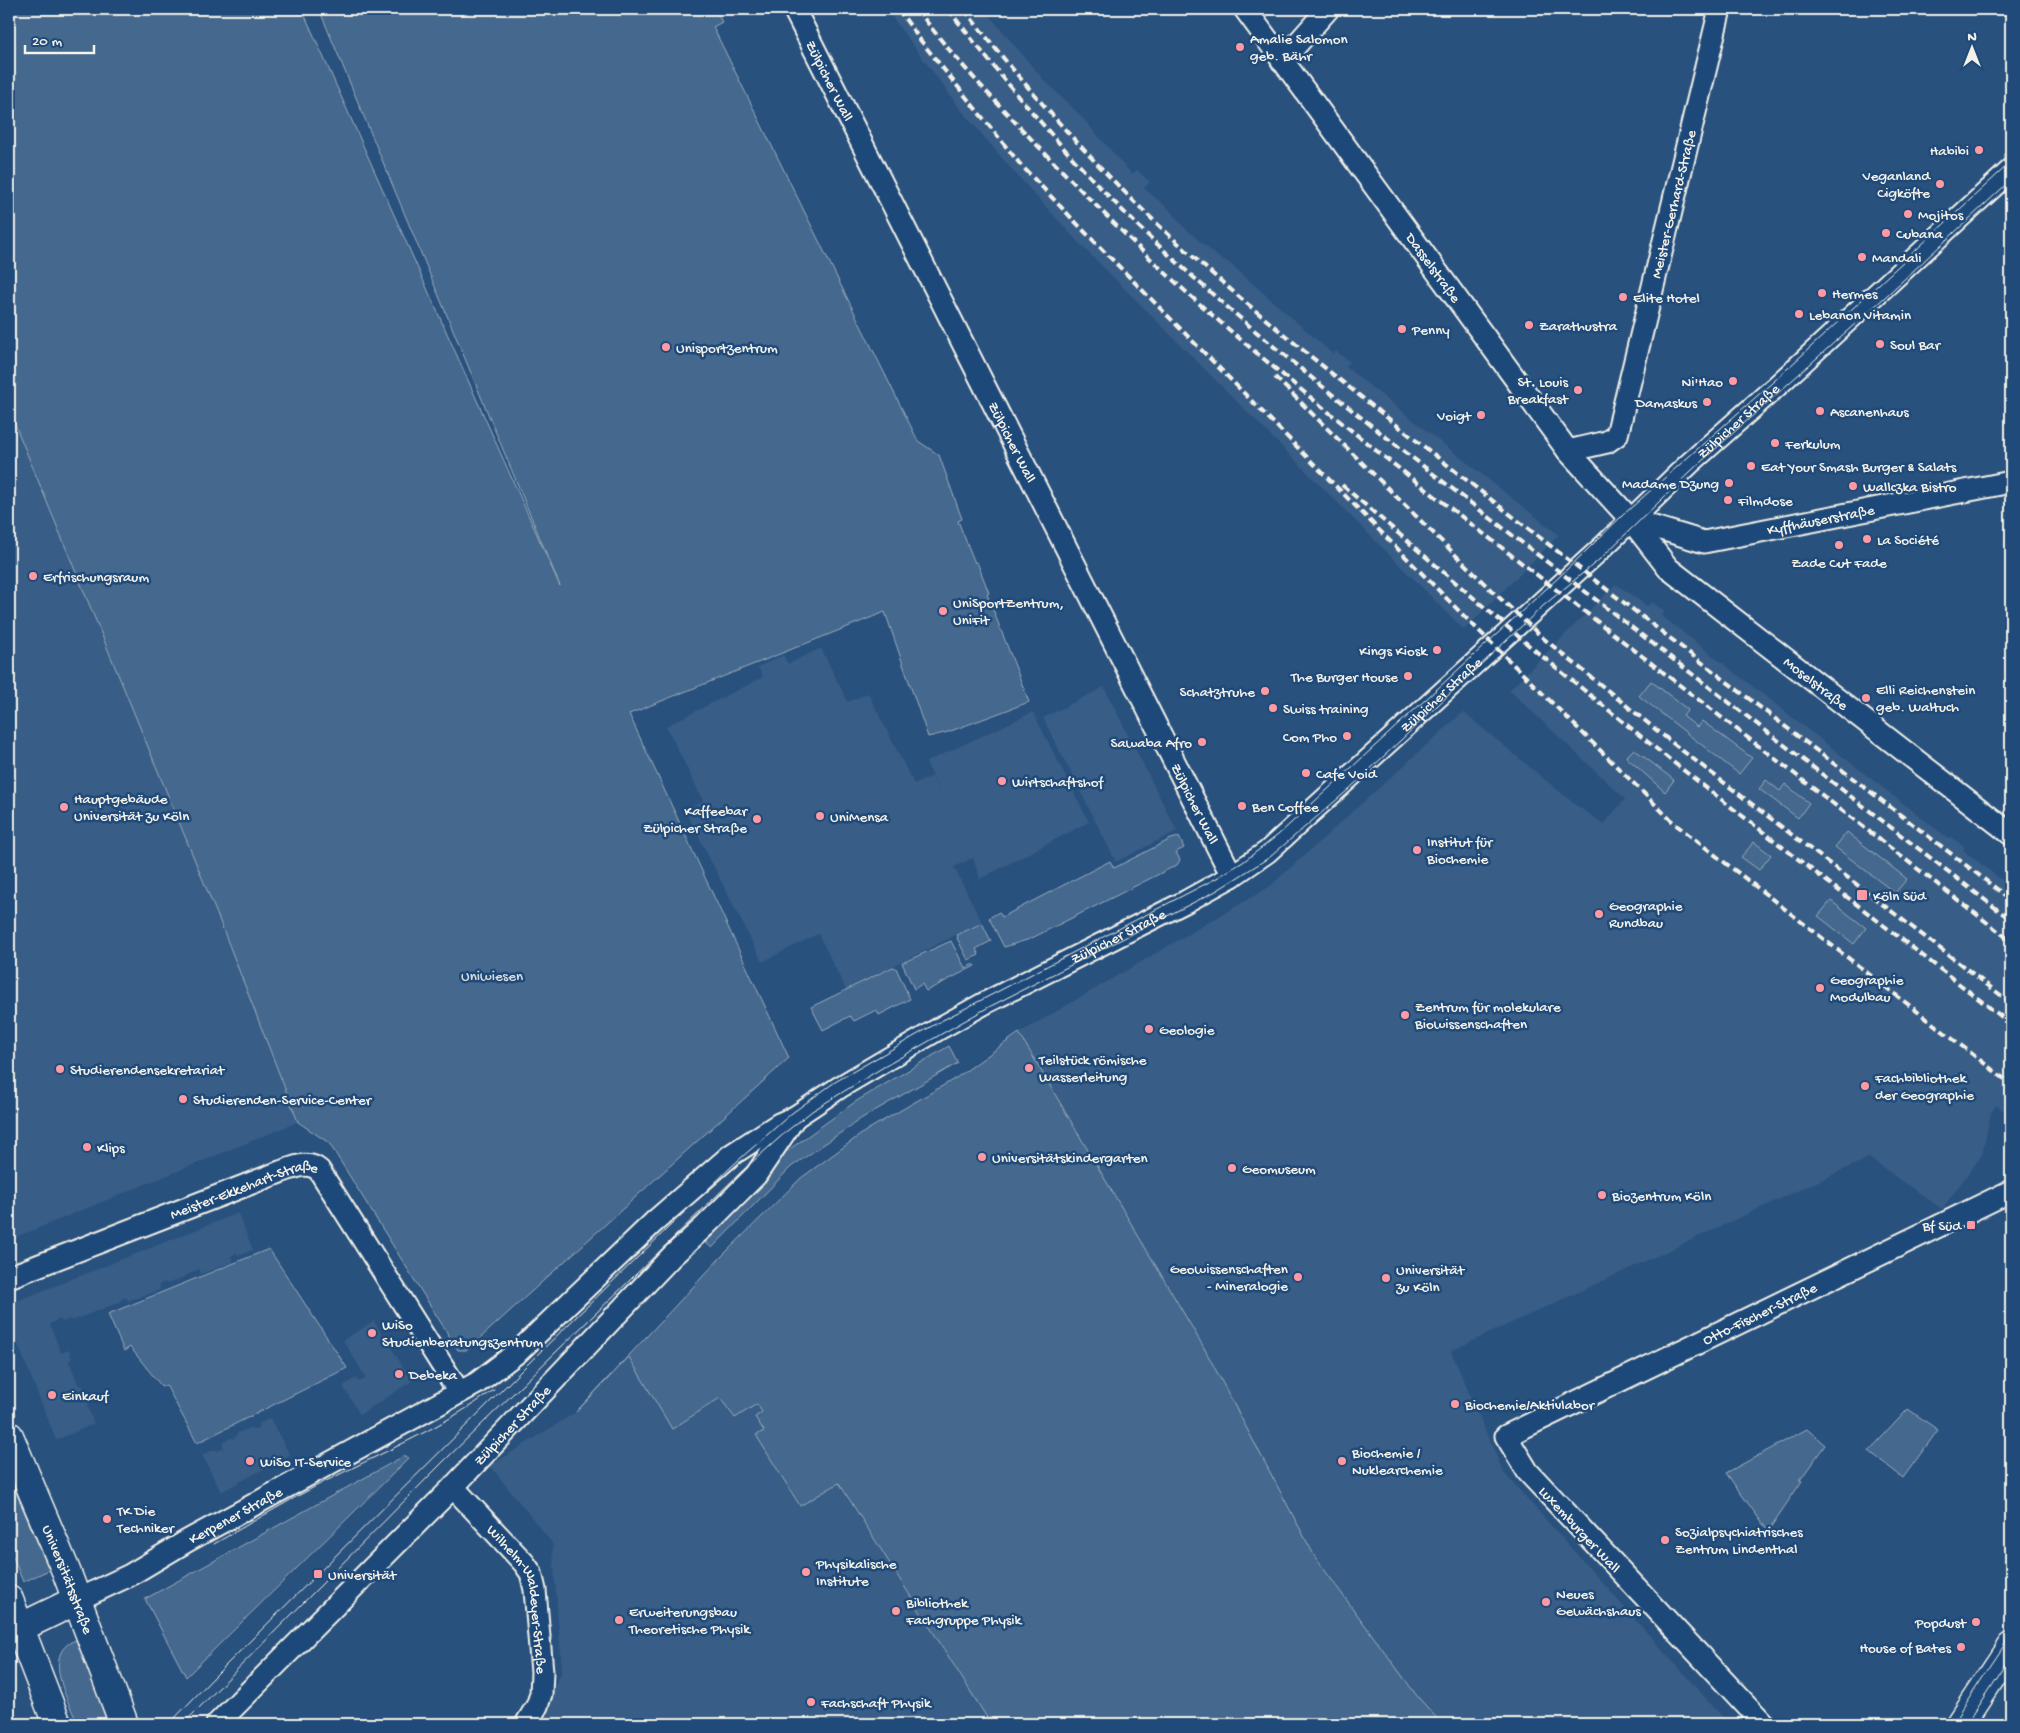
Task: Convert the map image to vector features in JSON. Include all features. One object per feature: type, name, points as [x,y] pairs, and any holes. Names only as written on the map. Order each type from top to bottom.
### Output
[{"type":"main road","name":"Universitätsstraße","points":[[9,1436],[77,1600],[124,1724]]},
{"type":"main road","points":[[9,1600],[14,1630],[57,1724]]},
{"type":"main road","name":"Kerpener Straße","points":[[14,1630],[77,1600]]},
{"type":"main road","points":[[1960,1724],[2011,1647]]},
{"type":"street","name":"Zülpicher Wall","points":[[794,9],[1232,876]]},
{"type":"street","name":"Dasselstraße","points":[[1245,9],[1568,451],[1631,520]]},
{"type":"street","points":[[1282,61],[1328,9]]},
{"type":"street","name":"Meister-Gerhard-Straße","points":[[1568,451],[1607,442],[1617,435],[1720,9]]},
{"type":"street","name":"Zülpicher Straße","points":[[459,1392],[499,1368],[519,1351],[654,1222],[731,1154],[779,1124],[795,1117],[848,1082],[985,1003],[1232,876],[1267,852],[2011,170]]},
{"type":"street","name":"Kyffhäuserstraße","points":[[1631,520],[1704,542],[2011,482]]},
{"type":"street","name":"Moselstraße","points":[[1631,520],[1668,568],[2011,834]]},
{"type":"street","name":"Zülpicher Straße","points":[[217,1724],[453,1487],[672,1256],[756,1175],[795,1117]]},
{"type":"street","name":"Meister-Ekkehart-Straße","points":[[9,1277],[280,1172],[300,1166],[312,1165],[320,1170],[459,1392]]},
{"type":"street","name":"Otto-Fischer-Straße","points":[[1506,1436],[2011,1191]]},
{"type":"street","name":"Kerpener Straße","points":[[77,1600],[130,1575],[204,1532],[459,1392]]},
{"type":"street","name":"Luxemburger Wall","points":[[1506,1436],[1528,1472],[1764,1724]]},
{"type":"street","name":"Wilhelm-Waldeyer-Straße","points":[[453,1487],[524,1563],[531,1573],[536,1598],[542,1672],[541,1694],[538,1706],[526,1724]]},
{"type":"shaded area","points":[[886,9],[984,9],[1043,79],[1077,112],[1132,174],[1137,170],[1150,182],[1144,188],[1169,209],[1184,227],[1218,257],[1228,262],[1333,354],[1336,351],[1350,362],[1346,367],[1559,535],[1464,630],[1077,241],[1013,171],[961,110]]},
{"type":"shaded area","points":[[9,410],[219,919],[298,1122],[9,1240]]},
{"type":"shaded area","name":"Universität zu Köln","points":[[1616,584],[1647,606],[1652,602],[1665,611],[1662,616],[1949,839],[1952,837],[1965,847],[1963,850],[2011,887],[2011,1102],[2004,1111],[1996,1105],[1991,1113],[1982,1155],[1942,1209],[1869,1158],[1451,1351],[1504,1473],[1729,1724],[1442,1724],[1417,1696],[1315,1557],[1203,1346],[1019,1033],[1269,887],[1463,712],[1576,805],[1604,824],[1625,799],[1509,690]]},
{"type":"shaded area","name":"UniMensa","points":[[821,648],[848,702],[868,693],[914,784],[932,776],[940,792],[926,762],[1033,712],[1089,822],[980,879],[973,858],[954,867],[982,922],[846,990],[818,934],[762,962],[685,810],[703,801],[666,726],[763,677],[758,667],[783,655],[788,664]]},
{"type":"shaded area","points":[[1104,687],[1177,831],[1116,862],[1043,718]]},
{"type":"shaded area","points":[[238,1213],[253,1250],[238,1256],[237,1253],[231,1256],[233,1262],[201,1274],[199,1269],[178,1280],[159,1285],[160,1290],[128,1301],[126,1297],[120,1300],[120,1302],[72,1321],[70,1319],[62,1322],[60,1319],[50,1324],[61,1353],[69,1350],[72,1359],[69,1361],[79,1386],[83,1385],[90,1403],[87,1405],[94,1424],[56,1440],[9,1322],[9,1304]]},
{"type":"shaded area","points":[[374,1321],[383,1336],[387,1333],[395,1346],[392,1349],[412,1381],[360,1415],[343,1386],[356,1378],[359,1382],[366,1378],[343,1340]]},
{"type":"shaded area","points":[[629,1357],[720,1398],[757,1404],[762,1412],[755,1417],[764,1431],[757,1435],[799,1506],[838,1483],[991,1724],[535,1724],[562,1671],[552,1543],[490,1466],[576,1412]]},
{"type":"shaded area","points":[[270,1418],[290,1455],[221,1492],[202,1455],[215,1449],[217,1451],[224,1448],[222,1443],[232,1437],[234,1439],[238,1433],[251,1427],[254,1430],[260,1427],[259,1424]]},
{"type":"green space","name":"Uniwiesen","points":[[9,9],[302,9],[560,586],[319,9],[715,9],[722,22],[713,27],[918,441],[939,455],[962,519],[958,521],[975,563],[977,562],[989,593],[987,594],[1029,702],[948,732],[928,737],[885,612],[629,714],[789,1058],[467,1350],[458,1350],[329,1143],[298,1122],[219,919],[9,410]]},
{"type":"green space","points":[[1651,681],[1688,710],[1683,716],[1697,727],[1702,721],[1752,758],[1739,774],[1639,696]]},
{"type":"green space","points":[[1634,749],[1674,780],[1665,792],[1626,757]]},
{"type":"green space","points":[[1766,780],[1780,791],[1785,784],[1809,803],[1798,818],[1759,789]]},
{"type":"green space","points":[[1847,832],[1907,879],[1895,893],[1835,847]]},
{"type":"green space","points":[[1179,837],[1184,848],[1176,852],[1180,860],[1177,865],[1030,939],[1004,947],[989,918],[999,912],[1002,917],[1110,861],[1114,868],[1171,839]]},
{"type":"green space","points":[[1754,842],[1771,855],[1759,870],[1741,857]]},
{"type":"green space","points":[[1831,901],[1866,928],[1854,944],[1818,916]]},
{"type":"green space","points":[[982,923],[991,941],[976,949],[979,955],[968,960],[957,935]]},
{"type":"green space","points":[[951,941],[965,968],[974,964],[975,966],[926,991],[922,984],[914,989],[902,963]]},
{"type":"green space","points":[[893,967],[896,968],[910,999],[879,1015],[876,1010],[854,1021],[850,1016],[823,1030],[811,1007]]},
{"type":"green space","points":[[1019,1033],[1203,1346],[1315,1557],[1417,1696],[1442,1724],[991,1724],[839,1483],[800,1506],[756,1435],[764,1431],[755,1417],[762,1412],[757,1404],[735,1418],[720,1398],[672,1429],[629,1357],[576,1412],[721,1257],[801,1178],[867,1130],[956,1078]]},
{"type":"green space","points":[[949,1046],[958,1063],[862,1118],[791,1167],[712,1248],[700,1238],[776,1159],[855,1102]]},
{"type":"green space","points":[[269,1249],[347,1368],[197,1443],[166,1385],[162,1387],[130,1347],[124,1351],[108,1314]]},
{"type":"green space","points":[[1908,1409],[1938,1430],[1903,1478],[1869,1451]]},
{"type":"green space","points":[[1807,1429],[1825,1445],[1800,1480],[1802,1481],[1768,1531],[1726,1473]]},
{"type":"green space","points":[[404,1456],[409,1458],[186,1677],[145,1599]]},
{"type":"green space","points":[[9,1476],[49,1570],[23,1582],[9,1547]]},
{"type":"green space","points":[[76,1640],[110,1724],[78,1724],[69,1704],[60,1679],[58,1666],[60,1655],[65,1646]]},
{"type":"tram line","points":[[169,1724],[542,1350],[733,1165],[792,1113],[835,1082],[939,1022],[1215,879],[1243,862],[1278,835],[1558,578],[1624,514],[1774,381],[2011,162]]},
{"type":"tram line","points":[[183,1724],[444,1461],[741,1172],[787,1131],[812,1111],[882,1068],[987,1008],[1216,891],[1270,857],[1348,790],[1543,606],[1600,559],[1692,470],[1885,297],[2011,180]]},
{"type":"tram line","points":[[214,1544],[320,1484],[431,1429],[494,1390]]},
{"type":"tram line","points":[[1952,1724],[2011,1635]]},
{"type":"tram line","points":[[1967,1724],[2011,1657]]},
{"type":"railway","points":[[898,9],[921,41],[1020,164],[1463,615],[1675,824],[2011,1084]]},
{"type":"railway","points":[[917,9],[975,79],[1058,167],[1144,253],[1232,332],[1383,456],[2011,941]]},
{"type":"railway","points":[[948,9],[1026,106],[1081,168],[1139,227],[1255,331],[1434,475],[2011,920]]},
{"type":"railway","points":[[964,9],[1014,71],[1094,160],[1150,217],[1252,308],[1545,542],[2011,900]]},
{"type":"railway","points":[[1275,377],[1490,589],[1543,638],[1675,745],[2011,1003]]},
{"type":"railway","points":[[1342,485],[1532,648],[1669,759],[2011,1024]]},
{"type":"place","name":"Amalie Salomon geb. Bähr","points":[[1240,47]]},
{"type":"place","name":"Habibi","points":[[1979,150]]},
{"type":"place","name":"Veganland Cigköfte","points":[[1940,184]]},
{"type":"place","name":"Mojitos","points":[[1908,214]]},
{"type":"place","name":"Cubana","points":[[1886,233]]},
{"type":"place","name":"Mandali","points":[[1862,257]]},
{"type":"place","name":"Hermes","points":[[1822,293]]},
{"type":"place","name":"Elite Hotel","points":[[1623,297]]},
{"type":"place","name":"Lebanon Vitamin","points":[[1799,314]]},
{"type":"place","name":"Zarathustra","points":[[1529,325]]},
{"type":"place","name":"Penny","points":[[1402,329]]},
{"type":"place","name":"Soul Bar","points":[[1880,344]]},
{"type":"place","name":"Unisportzentrum","points":[[666,347]]},
{"type":"place","name":"Ni'Hao","points":[[1733,381]]},
{"type":"place","name":"St. Louis Breakfast","points":[[1578,390]]},
{"type":"place","name":"Damaskus","points":[[1707,402]]},
{"type":"place","name":"Ascanenhaus","points":[[1820,411]]},
{"type":"place","name":"Voigt","points":[[1481,415]]},
{"type":"place","name":"Ferkulum","points":[[1775,443]]},
{"type":"place","name":"Eat Your Smash Burger & Salats","points":[[1751,466]]},
{"type":"place","name":"Madame Dzung","points":[[1729,483]]},
{"type":"place","name":"Wallczka Bistro","points":[[1853,486]]},
{"type":"place","name":"Filmdose","points":[[1728,500]]},
{"type":"place","name":"La Société","points":[[1867,539]]},
{"type":"place","name":"Zade Cut Fade","points":[[1839,545]]},
{"type":"place","name":"Erfrischungsraum","points":[[33,576]]},
{"type":"place","name":"UniSportZentrum, UniFit","points":[[943,611]]},
{"type":"place","name":"Kings Kiosk","points":[[1437,650]]},
{"type":"place","name":"The Burger House","points":[[1408,676]]},
{"type":"place","name":"Schatztruhe","points":[[1265,691]]},
{"type":"place","name":"Elli Reichenstein geb. Waltuch","points":[[1866,698]]},
{"type":"place","name":"Swiss training","points":[[1273,708]]},
{"type":"place","name":"Com Pho","points":[[1347,736]]},
{"type":"place","name":"Sawaba Afro","points":[[1202,742]]},
{"type":"place","name":"Cafe Void","points":[[1306,773]]},
{"type":"place","name":"Wirtschaftshof","points":[[1002,781]]},
{"type":"place","name":"Ben Coffee","points":[[1242,806]]},
{"type":"place","name":"Hauptgebäude Universität zu Köln","points":[[64,807]]},
{"type":"place","name":"UniMensa","points":[[820,816]]},
{"type":"place","name":"Kaffeebar Zülpicher Straße","points":[[757,819]]},
{"type":"place","name":"Institut für Biochemie","points":[[1417,850]]},
{"type":"place","name":"Köln Süd","points":[[1862,895]]},
{"type":"place","name":"Geographie Rundbau","points":[[1599,914]]},
{"type":"place","name":"Geographie Modulbau","points":[[1820,988]]},
{"type":"place","name":"Zentrum für molekulare Biowissenschaften","points":[[1405,1015]]},
{"type":"place","name":"Geologie","points":[[1149,1029]]},
{"type":"place","name":"Teilstück römische Wasserleitung","points":[[1029,1068]]},
{"type":"place","name":"Studierendensekretariat","points":[[60,1069]]},
{"type":"place","name":"Fachbibliothek der Geographie","points":[[1865,1086]]},
{"type":"place","name":"Studierenden-Service-Center","points":[[183,1099]]},
{"type":"place","name":"Klips","points":[[87,1147]]},
{"type":"place","name":"Universitätskindergarten","points":[[982,1157]]},
{"type":"place","name":"Geomuseum","points":[[1232,1168]]},
{"type":"place","name":"Biozentrum Köln","points":[[1602,1195]]},
{"type":"place","name":"Bf Süd","points":[[1971,1225]]},
{"type":"place","name":"Geowissenschaften - Mineralogie","points":[[1298,1277]]},
{"type":"place","name":"Universität zu Köln","points":[[1386,1278]]},
{"type":"place","name":"WiSo Studienberatungszentrum","points":[[372,1333]]},
{"type":"place","name":"Debeka","points":[[399,1374]]},
{"type":"place","name":"Einkauf","points":[[52,1395]]},
{"type":"place","name":"Biochemie/Aktivlabor","points":[[1455,1404]]},
{"type":"place","name":"WiSo IT-Service","points":[[250,1461]]},
{"type":"place","name":"Biochemie / Nuklearchemie","points":[[1342,1461]]},
{"type":"place","name":"TK Die Techniker","points":[[107,1519]]},
{"type":"place","name":"Sozialpsychiatrisches Zentrum Lindenthal","points":[[1665,1540]]},
{"type":"place","name":"Physikalische Institute","points":[[806,1572]]},
{"type":"place","name":"Universität","points":[[318,1574]]},
{"type":"place","name":"Neues Gewächshaus","points":[[1546,1602]]},
{"type":"place","name":"Bibliothek Fachgruppe Physik","points":[[896,1611]]},
{"type":"place","name":"Erweiterungsbau Theoretische Physik","points":[[619,1620]]},
{"type":"place","name":"Popdust","points":[[1976,1622]]},
{"type":"place","name":"House of Bates","points":[[1961,1647]]},
{"type":"place","name":"Fachschaft Physik","points":[[811,1702]]}]
